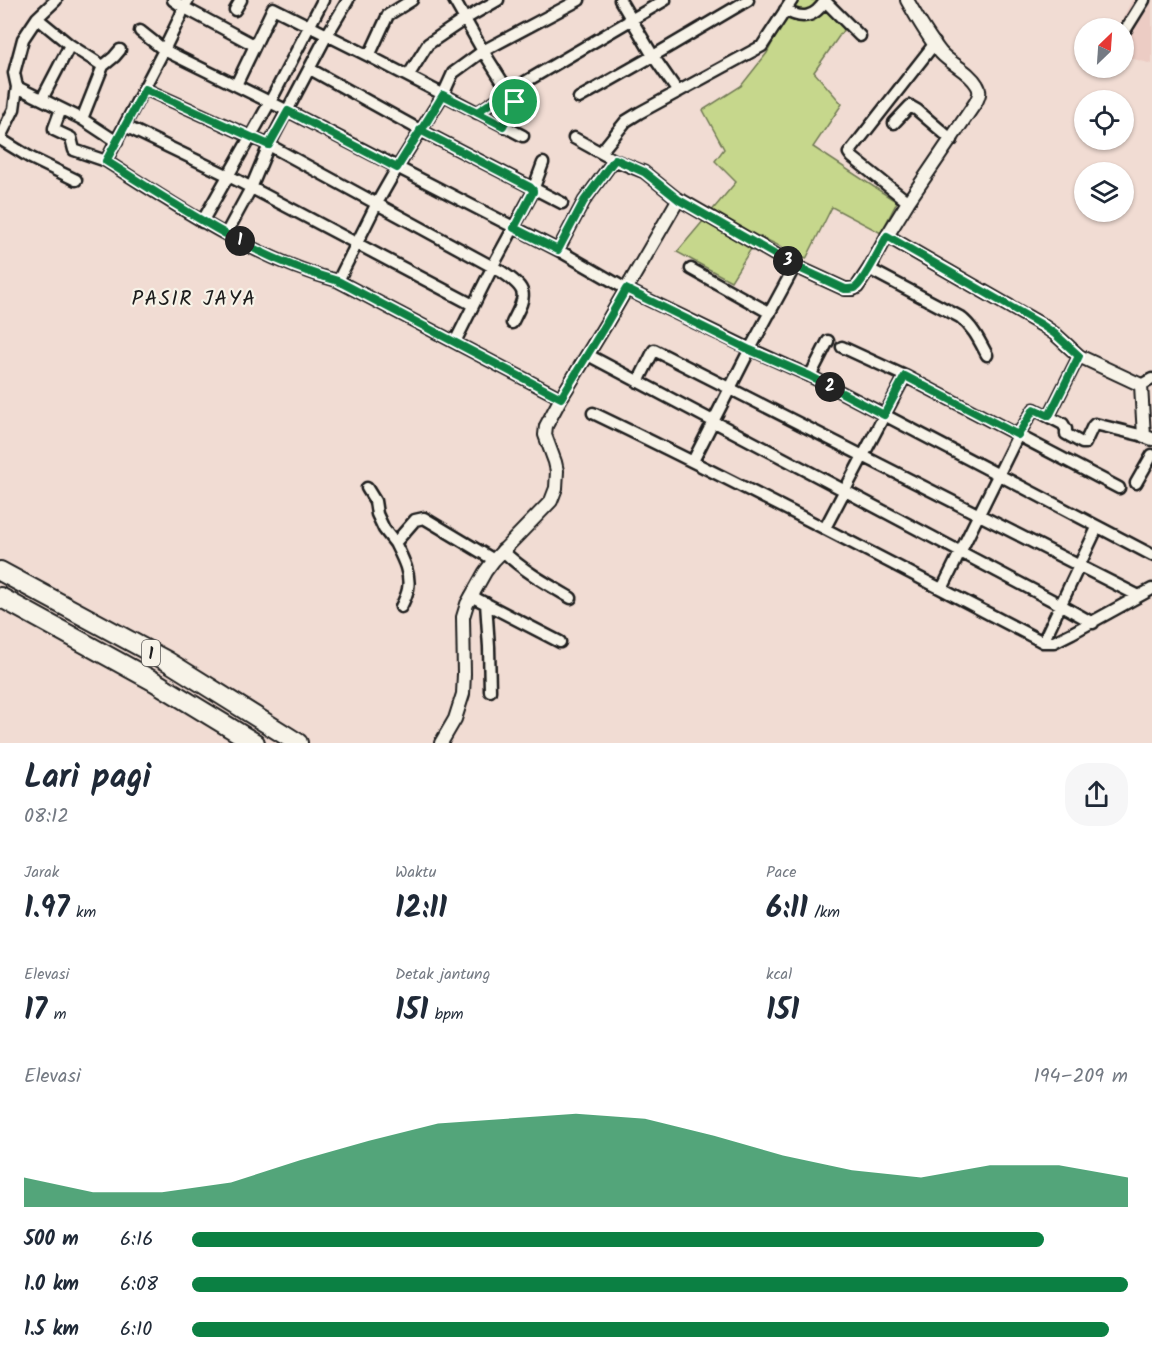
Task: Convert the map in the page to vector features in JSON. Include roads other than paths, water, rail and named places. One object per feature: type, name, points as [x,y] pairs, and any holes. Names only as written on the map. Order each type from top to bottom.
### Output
[{"type":"highway","name":"1","points":[[0,571],[167,661],[298,743]]},
{"type":"highway","name":"1","points":[[0,597],[155,682],[255,743]]},
{"type":"street","points":[[56,0],[37,18],[24,39],[14,73],[17,87],[14,109],[0,138],[32,158],[76,180]]},
{"type":"street","points":[[172,0],[185,4],[254,45]]},
{"type":"street","points":[[234,10],[241,0]]},
{"type":"street","points":[[202,222],[270,102],[323,0]]},
{"type":"street","points":[[226,234],[251,188],[269,145],[348,0]]},
{"type":"street","points":[[369,56],[388,15],[412,0]]},
{"type":"street","points":[[454,0],[515,102],[503,126]]},
{"type":"street","points":[[408,76],[428,44],[498,0]]},
{"type":"street","points":[[338,281],[377,203],[443,95],[453,74],[483,51],[579,0]]},
{"type":"street","points":[[620,0],[678,93]]},
{"type":"street","points":[[477,112],[665,0]]},
{"type":"street","points":[[579,98],[748,0]]},
{"type":"street","points":[[574,138],[644,172],[679,200],[795,266],[845,289],[853,289],[869,269],[908,202],[952,140],[980,95],[975,81],[941,52],[907,0]]},
{"type":"street","points":[[1133,18],[1144,0]]},
{"type":"street","points":[[601,152],[626,121],[639,112],[762,46],[788,5],[798,17],[817,11],[825,1],[860,36]]},
{"type":"street","points":[[106,161],[145,89],[185,4]]},
{"type":"street","points":[[236,85],[273,8],[524,136]]},
{"type":"street","points":[[37,18],[70,45],[103,66]]},
{"type":"street","points":[[140,31],[164,50],[558,250],[626,289],[750,350],[810,376],[1152,555]]},
{"type":"street","points":[[908,202],[849,153],[935,43]]},
{"type":"street","points":[[42,99],[70,45]]},
{"type":"street","points":[[82,119],[103,66],[120,50]]},
{"type":"street","points":[[310,69],[420,130],[562,204]]},
{"type":"street","points":[[17,87],[82,119],[117,142]]},
{"type":"street","points":[[145,89],[269,145],[493,266],[511,278],[523,291],[524,298],[512,323]]},
{"type":"street","points":[[894,123],[910,106],[918,110],[952,140]]},
{"type":"street","points":[[61,109],[54,130],[70,138],[74,150],[106,161],[202,222],[286,263],[318,276],[338,281],[561,398]]},
{"type":"street","points":[[124,126],[229,176],[473,305]]},
{"type":"street","points":[[558,250],[584,201],[615,159]]},
{"type":"street","points":[[455,342],[533,192],[543,164]]},
{"type":"street","points":[[441,743],[456,719],[463,694],[463,617],[467,604],[485,572],[498,555],[554,496],[557,471],[545,429],[561,398],[679,200]]},
{"type":"street","points":[[887,236],[1042,325],[1079,356],[1147,382],[1148,437],[1095,424],[1085,442],[1082,443],[1066,434],[1063,424],[1034,409],[1018,435],[942,590]]},
{"type":"street","points":[[693,461],[795,266]]},
{"type":"street","points":[[691,269],[770,313]]},
{"type":"street","points":[[869,269],[960,317],[969,324],[987,355]]},
{"type":"street","points":[[810,376],[828,341]]},
{"type":"street","points":[[842,347],[905,376],[1119,488]]},
{"type":"street","points":[[638,382],[654,350],[1139,596]]},
{"type":"street","points":[[588,355],[1093,623]]},
{"type":"street","points":[[1049,416],[1079,356]]},
{"type":"street","points":[[825,528],[905,376]]},
{"type":"street","points":[[593,413],[825,528],[1042,642],[1054,642],[1093,623],[1152,589]]},
{"type":"street","points":[[1136,483],[1152,455]]},
{"type":"street","points":[[367,488],[375,501],[377,514],[384,529],[401,554],[409,579],[408,591],[401,607]]},
{"type":"street","points":[[395,543],[416,520],[424,518],[513,561],[571,598]]},
{"type":"street","points":[[1042,642],[1097,528]]},
{"type":"street","points":[[471,596],[560,642]]},
{"type":"street","points":[[486,603],[490,691]]},
{"type":"district","name":"PASIR JAYA","points":[[194,298]]}]
